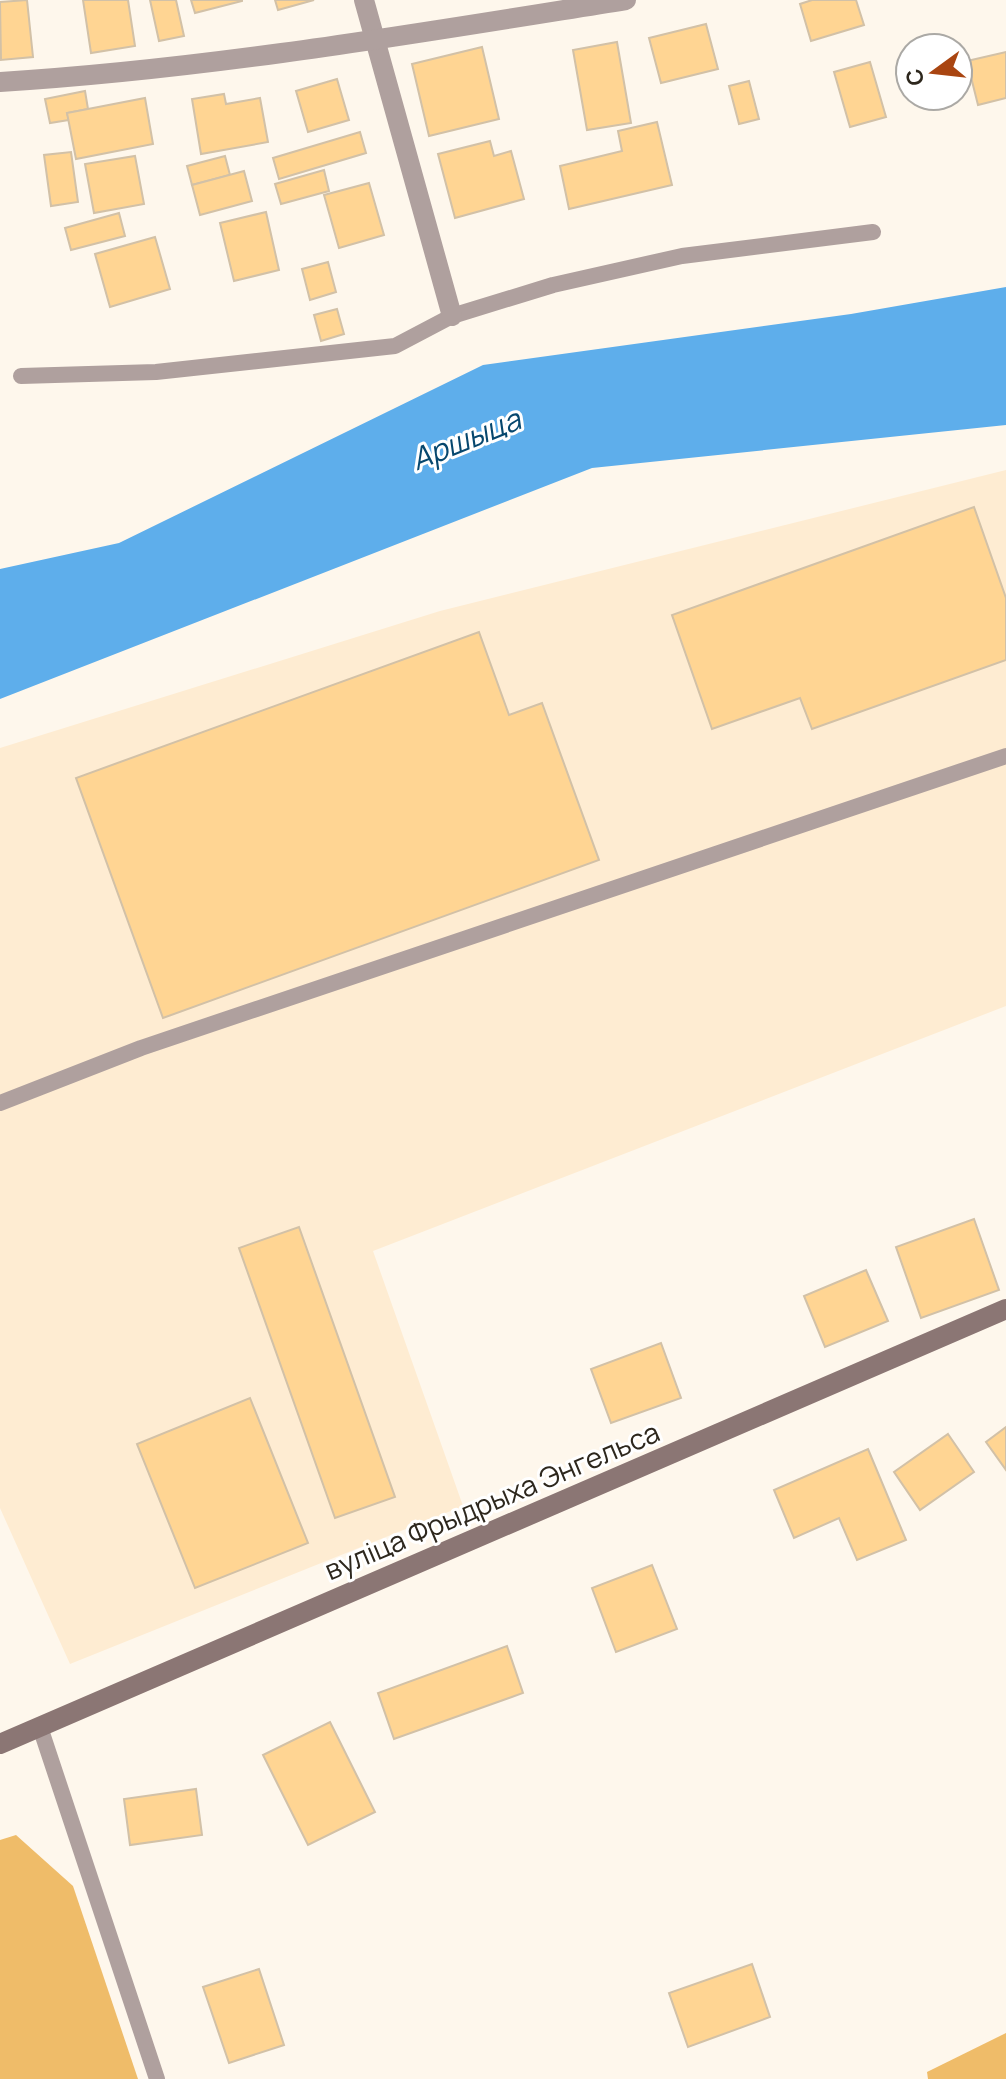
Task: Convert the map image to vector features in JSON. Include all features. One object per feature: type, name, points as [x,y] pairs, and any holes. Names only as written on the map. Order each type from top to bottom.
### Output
[{"type":"street","points":[[364,0],[452,316]]},
{"type":"street","points":[[0,82],[80,77],[374,40],[626,0]]},
{"type":"street","name":"вуліца Фрыдрыха Энгельса","points":[[0,1744],[1006,1309]]},
{"type":"lane","points":[[21,376],[156,372],[395,346],[452,316],[553,285],[682,256],[873,232]]},
{"type":"lane","points":[[0,1103],[141,1048],[1006,756]]},
{"type":"lane","points":[[40,1727],[157,2079]]},
{"type":"shaded area","points":[[1006,470],[1006,1006],[373,1251],[463,1506],[70,1664],[0,1508],[0,748],[440,611]]},
{"type":"shaded area","points":[[16,1835],[73,1886],[138,2079],[0,2079],[0,1840]]},
{"type":"shaded area","points":[[1006,2033],[1006,2079],[928,2079],[927,2072]]},
{"type":"water","name":"Аршыца","points":[[1006,287],[1006,425],[592,468],[0,699],[0,569],[119,543],[483,365],[851,314]]},
{"type":"building","points":[[27,0],[33,57],[1,60],[0,2]]},
{"type":"building","points":[[83,0],[128,0],[135,46],[91,53]]},
{"type":"building","points":[[150,0],[176,0],[184,36],[159,41]]},
{"type":"building","points":[[191,0],[242,0],[242,1],[195,13]]},
{"type":"building","points":[[275,0],[314,0],[278,10]]},
{"type":"building","points":[[812,0],[856,0],[864,25],[811,41],[800,4]]},
{"type":"building","points":[[706,24],[718,69],[661,83],[649,38]]},
{"type":"building","points":[[617,42],[631,123],[587,130],[573,50]]},
{"type":"building","points":[[482,47],[499,119],[429,136],[412,64]]},
{"type":"building","points":[[1006,52],[1006,98],[978,105],[974,89],[974,59]]},
{"type":"building","points":[[870,62],[886,117],[850,127],[834,72]]},
{"type":"building","points":[[337,79],[349,120],[308,132],[296,91]]},
{"type":"building","points":[[749,81],[759,119],[739,124],[729,86]]},
{"type":"building","points":[[85,91],[88,109],[67,113],[69,120],[50,123],[45,99]]},
{"type":"building","points":[[224,94],[226,104],[260,98],[268,142],[201,154],[192,99]]},
{"type":"building","points":[[145,98],[153,144],[76,159],[67,113]]},
{"type":"building","points":[[657,122],[672,185],[569,209],[560,166],[622,151],[618,131]]},
{"type":"building","points":[[360,132],[366,153],[279,179],[273,158]]},
{"type":"building","points":[[490,141],[494,156],[511,151],[524,199],[455,218],[438,154]]},
{"type":"building","points":[[71,152],[78,202],[51,206],[44,155]]},
{"type":"building","points":[[135,156],[144,204],[94,213],[85,164]]},
{"type":"building","points":[[225,156],[230,175],[192,185],[187,166]]},
{"type":"building","points":[[324,170],[329,191],[281,204],[275,184]]},
{"type":"building","points":[[244,171],[252,201],[200,215],[192,185]]},
{"type":"building","points":[[369,183],[384,235],[339,248],[324,195]]},
{"type":"building","points":[[266,212],[279,270],[234,281],[220,223]]},
{"type":"building","points":[[119,213],[125,236],[71,250],[65,228]]},
{"type":"building","points":[[155,237],[170,289],[110,307],[95,254]]},
{"type":"building","points":[[328,262],[336,292],[310,300],[302,269]]},
{"type":"building","points":[[337,309],[344,334],[321,341],[314,315]]},
{"type":"building","points":[[974,507],[1006,598],[1006,660],[812,729],[800,698],[712,729],[672,615]]},
{"type":"building","points":[[479,632],[509,715],[542,703],[599,860],[163,1018],[76,778]]},
{"type":"building","points":[[974,1219],[999,1290],[921,1318],[896,1247]]},
{"type":"building","points":[[299,1227],[395,1497],[335,1518],[239,1248]]},
{"type":"building","points":[[866,1270],[888,1321],[825,1347],[804,1296]]},
{"type":"building","points":[[661,1343],[681,1398],[611,1423],[591,1369]]},
{"type":"building","points":[[250,1398],[308,1543],[195,1588],[137,1444]]},
{"type":"building","points":[[1006,1427],[1006,1470],[986,1442]]},
{"type":"building","points":[[948,1434],[974,1472],[920,1510],[894,1472]]},
{"type":"building","points":[[868,1449],[906,1540],[857,1560],[839,1518],[794,1538],[774,1490]]},
{"type":"building","points":[[652,1565],[677,1629],[616,1652],[592,1588]]},
{"type":"building","points":[[507,1646],[523,1693],[394,1739],[378,1693]]},
{"type":"building","points":[[330,1722],[375,1812],[308,1845],[263,1755]]},
{"type":"building","points":[[196,1789],[202,1835],[130,1845],[124,1799]]},
{"type":"building","points":[[752,1964],[770,2017],[688,2047],[669,1993]]},
{"type":"building","points":[[259,1969],[284,2045],[229,2063],[203,1987]]}]
